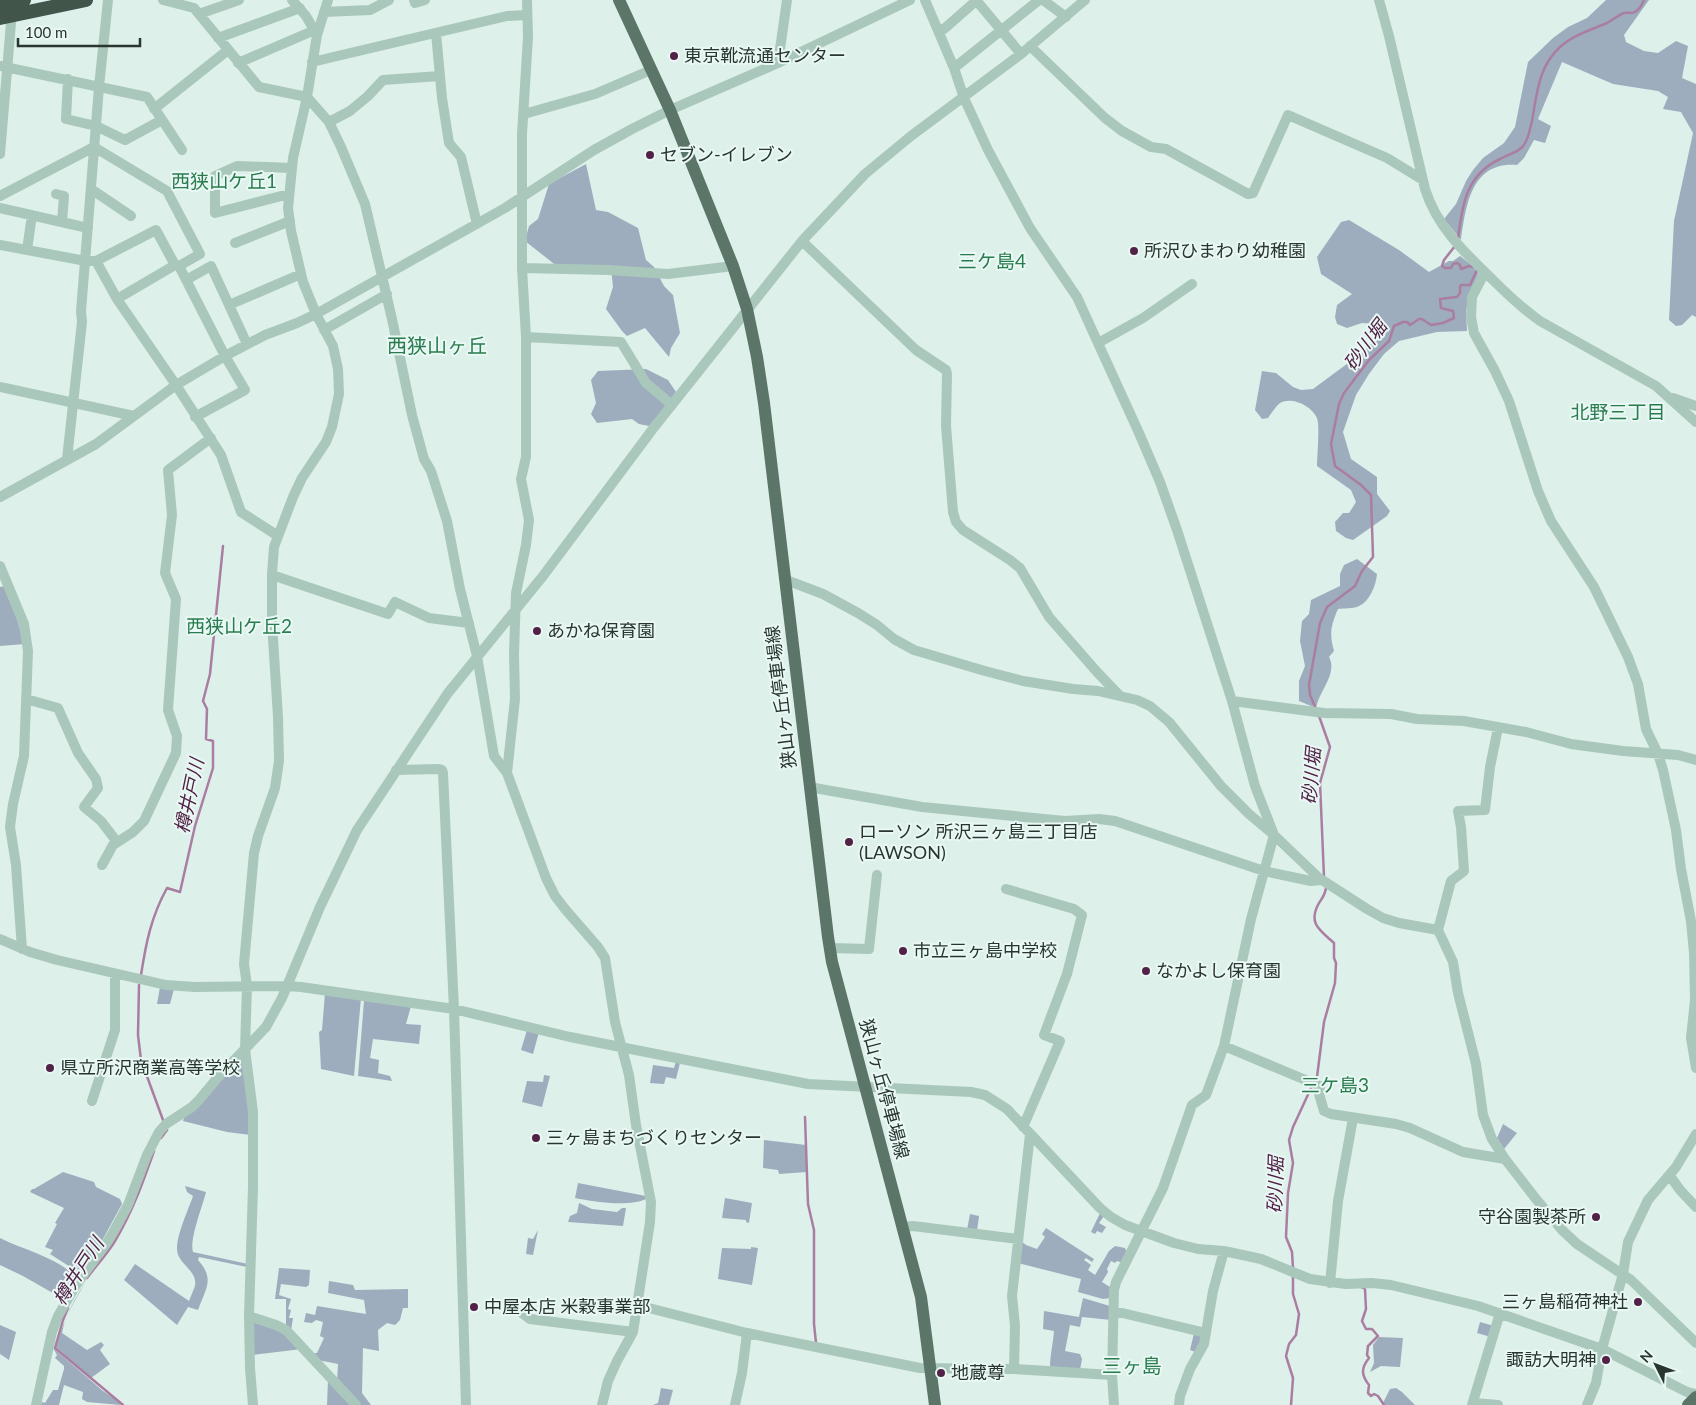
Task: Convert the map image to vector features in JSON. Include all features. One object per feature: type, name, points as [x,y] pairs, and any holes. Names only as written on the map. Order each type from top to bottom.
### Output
[{"type":"highway","points":[[10,7],[86,0]]},
{"type":"main road","name":"狭山ヶ丘停車場線","points":[[618,0],[670,110],[734,266],[747,309],[758,358],[764,403],[830,948],[920,1297],[935,1405]]},
{"type":"main road","points":[[1688,1405],[1696,1396]]},
{"type":"street","points":[[67,459],[82,322],[81,311],[91,261],[88,228],[108,0]]},
{"type":"street","points":[[163,0],[194,8],[259,86],[307,97],[328,122],[365,204],[383,276],[412,415],[424,459],[431,471],[447,521],[460,589],[477,656],[494,756],[507,773],[551,887],[565,909],[598,947],[605,958],[613,1013],[629,1075],[636,1125],[651,1202],[650,1222],[634,1332],[608,1381],[602,1405]]},
{"type":"street","points":[[199,14],[239,0]]},
{"type":"street","points":[[292,0],[300,8],[316,32]]},
{"type":"street","points":[[254,1405],[250,1368],[249,1316],[253,1112],[245,1049],[247,986],[244,964],[252,866],[258,836],[275,788],[279,761],[272,623],[273,555],[293,497],[302,478],[326,442],[332,427],[339,394],[338,369],[333,346],[316,314],[301,274],[290,221],[289,194],[292,168],[307,97],[316,32],[328,0]]},
{"type":"street","points":[[324,12],[370,10],[389,0]]},
{"type":"street","points":[[414,0],[415,3],[426,0]]},
{"type":"street","points":[[507,773],[515,699],[516,593],[529,520],[521,479],[526,457],[526,337],[522,268],[522,134],[527,0]]},
{"type":"street","points":[[778,63],[787,0]]},
{"type":"street","points":[[0,497],[96,444],[176,385],[225,356],[265,335],[316,314],[522,198],[594,150],[670,110],[778,63],[910,0]]},
{"type":"street","points":[[925,0],[954,68],[964,98],[988,150],[1030,228],[1077,297],[1136,424],[1160,482],[1232,701],[1255,786],[1274,834],[1251,919],[1224,1046],[1206,1095],[1192,1105],[1163,1188],[1116,1282],[1114,1290],[1112,1375],[1114,1405]]},
{"type":"street","points":[[954,68],[1041,0],[1066,17]]},
{"type":"street","points":[[36,1405],[52,1332],[58,1316],[76,1285],[115,1229],[133,1194],[147,1155],[159,1132],[166,1124],[192,1107],[266,1027],[287,986],[343,856],[357,830],[448,693],[515,612],[747,309],[802,241],[865,174],[911,136],[1021,54],[1085,0]]},
{"type":"street","points":[[1379,0],[1423,180],[1432,208],[1456,243],[1525,310],[1540,321],[1656,386],[1696,422]]},
{"type":"street","points":[[938,30],[944,28],[981,2],[1021,54]]},
{"type":"street","points":[[0,154],[4,67],[10,7]]},
{"type":"street","points":[[218,38],[300,8]]},
{"type":"street","points":[[312,62],[507,16],[527,15]]},
{"type":"street","points":[[238,63],[316,32]]},
{"type":"street","points":[[436,33],[449,143],[461,157],[477,224]]},
{"type":"street","points":[[1030,46],[1105,118],[1122,131],[1152,147],[1166,149],[1248,194],[1253,193],[1288,115],[1387,158],[1423,180]]},
{"type":"street","points":[[154,108],[228,50]]},
{"type":"street","points":[[4,67],[147,97],[182,150]]},
{"type":"street","points":[[524,114],[595,94],[651,70]]},
{"type":"street","points":[[328,122],[350,111],[383,80],[440,76]]},
{"type":"street","points":[[68,79],[66,119],[96,126],[125,140],[162,120]]},
{"type":"street","points":[[0,196],[94,147]]},
{"type":"street","points":[[94,147],[167,191],[200,254],[179,266],[225,356],[245,390],[196,417]]},
{"type":"street","points":[[289,194],[215,214],[215,176],[237,166],[292,168]]},
{"type":"street","points":[[91,189],[131,216]]},
{"type":"street","points":[[56,194],[64,196],[62,222]]},
{"type":"street","points":[[0,208],[88,228]]},
{"type":"street","points":[[27,250],[32,215]]},
{"type":"street","points":[[235,243],[290,221]]},
{"type":"street","points":[[0,245],[91,261],[156,230],[175,266],[117,299]]},
{"type":"street","points":[[802,241],[916,350],[946,370],[947,444],[953,512],[956,522],[963,530],[1020,568],[1049,617],[1120,696]]},
{"type":"street","points":[[91,261],[211,438],[221,455],[241,512],[278,536]]},
{"type":"street","points":[[186,280],[211,266],[247,344]]},
{"type":"street","points":[[522,268],[608,270],[668,274],[734,266]]},
{"type":"street","points":[[1484,272],[1472,296],[1471,317],[1474,333],[1509,401],[1538,491],[1551,521],[1594,587],[1628,657],[1638,684],[1646,729],[1658,754],[1676,830],[1691,921],[1695,1000],[1691,1038],[1696,1068]]},
{"type":"street","points":[[229,305],[301,274]]},
{"type":"street","points":[[1098,343],[1144,318],[1192,284]]},
{"type":"street","points":[[324,330],[387,294]]},
{"type":"street","points":[[526,337],[620,342],[646,382],[672,406]]},
{"type":"street","points":[[0,387],[134,416]]},
{"type":"street","points":[[1670,397],[1696,406]]},
{"type":"street","points":[[102,865],[113,845],[133,832],[144,821],[176,753],[177,736],[168,710],[176,599],[165,573],[172,515],[168,470],[211,438]]},
{"type":"street","points":[[0,566],[24,624],[28,651],[24,756],[13,804],[10,827],[16,865],[22,949]]},
{"type":"street","points":[[272,576],[388,614],[395,602],[430,618],[469,622]]},
{"type":"street","points":[[786,580],[824,594],[864,617],[894,639],[914,650],[1023,681],[1098,691],[1144,703],[1169,722],[1221,786],[1249,814],[1274,834],[1322,880],[1383,918],[1438,930]]},
{"type":"street","points":[[26,699],[58,708],[78,753],[96,779],[98,788],[84,807],[101,821],[117,842]]},
{"type":"street","points":[[1232,701],[1324,713],[1391,714],[1417,719],[1464,721],[1526,732],[1571,744],[1678,755],[1696,760]]},
{"type":"street","points":[[1498,728],[1490,767],[1485,810],[1458,812],[1462,835],[1464,870],[1451,881],[1438,930],[1453,962],[1458,993],[1476,1064],[1483,1115],[1492,1139],[1504,1158],[1562,1230],[1577,1244],[1631,1280],[1651,1297],[1696,1343]]},
{"type":"street","points":[[396,770],[439,769],[443,773],[454,1009],[466,1405]]},
{"type":"street","points":[[810,787],[922,807],[1065,821],[1099,819],[1115,821],[1264,871],[1311,881],[1322,880]]},
{"type":"street","points":[[830,948],[869,949],[877,875]]},
{"type":"street","points":[[1006,888],[1074,909],[1082,914],[1067,974],[1044,1035],[1060,1041],[1027,1130],[1012,1296],[1015,1326],[1014,1369]]},
{"type":"street","points":[[0,940],[57,960],[166,985],[195,987],[287,986],[454,1009],[570,1037],[808,1084],[971,1092],[985,1095],[1007,1109],[1100,1208],[1111,1217],[1140,1231],[1174,1244],[1198,1250],[1224,1251],[1269,1262],[1310,1279],[1330,1283],[1391,1285],[1445,1297],[1500,1313],[1602,1349],[1696,1396]]},
{"type":"street","points":[[92,1101],[115,1030],[115,974]]},
{"type":"street","points":[[1224,1046],[1315,1084],[1324,1111],[1331,1114],[1403,1126],[1463,1152],[1504,1158]]},
{"type":"street","points":[[1330,1283],[1338,1201],[1353,1118]]},
{"type":"street","points":[[1587,1405],[1596,1383],[1602,1349],[1623,1274],[1628,1242],[1637,1221],[1654,1192],[1670,1176],[1696,1134]]},
{"type":"street","points":[[1670,1176],[1696,1207]]},
{"type":"street","points":[[902,1227],[912,1226],[1018,1239]]},
{"type":"street","points":[[1179,1405],[1180,1396],[1190,1368],[1204,1344],[1213,1291],[1224,1251]]},
{"type":"street","points":[[637,1305],[747,1333],[920,1368],[1014,1369],[1112,1375]]},
{"type":"street","points":[[1114,1311],[1206,1333]]},
{"type":"street","points":[[522,1313],[530,1319],[634,1332]]},
{"type":"street","points":[[1498,1405],[1473,1404],[1500,1313]]},
{"type":"street","points":[[249,1316],[286,1330],[356,1405]]},
{"type":"street","points":[[735,1405],[742,1373],[747,1333]]},
{"type":"shaded area","points":[[1606,0],[1649,0],[1624,35],[1626,42],[1644,51],[1658,53],[1676,41],[1688,46],[1682,78],[1696,84],[1696,317],[1692,315],[1682,325],[1676,326],[1669,320],[1674,221],[1693,133],[1681,112],[1663,109],[1668,97],[1658,91],[1613,84],[1562,62],[1538,119],[1551,126],[1545,143],[1534,140],[1524,158],[1517,165],[1502,166],[1490,170],[1480,178],[1474,188],[1465,213],[1461,240],[1444,219],[1456,204],[1473,170],[1483,158],[1504,143],[1515,127],[1528,62],[1553,38],[1568,27],[1587,18]]},
{"type":"shaded area","points":[[586,164],[596,210],[608,212],[638,228],[646,260],[654,267],[664,286],[673,295],[680,333],[671,348],[669,357],[645,328],[627,336],[606,309],[613,287],[611,267],[558,267],[525,241],[529,226],[538,219],[549,184]]},
{"type":"shaded area","points":[[1349,220],[1399,250],[1429,272],[1460,256],[1479,271],[1466,310],[1467,331],[1437,332],[1399,341],[1384,354],[1356,395],[1343,432],[1351,459],[1377,477],[1377,494],[1390,511],[1387,516],[1353,540],[1346,538],[1336,531],[1335,522],[1343,513],[1349,513],[1356,502],[1351,490],[1317,466],[1318,427],[1317,418],[1311,410],[1301,403],[1285,401],[1275,408],[1268,418],[1262,419],[1255,410],[1262,371],[1276,373],[1293,387],[1301,390],[1313,389],[1363,352],[1381,332],[1377,324],[1362,323],[1347,328],[1337,324],[1335,317],[1337,305],[1352,294],[1321,274],[1317,257],[1341,222]]},
{"type":"shaded area","points":[[646,369],[668,380],[676,392],[649,426],[639,424],[632,419],[597,423],[591,414],[596,403],[591,380],[598,371]]},
{"type":"shaded area","points":[[1357,559],[1377,574],[1375,583],[1372,592],[1363,604],[1354,608],[1338,609],[1332,630],[1334,651],[1329,657],[1331,663],[1330,676],[1316,708],[1299,701],[1299,681],[1305,666],[1300,641],[1302,621],[1309,614],[1311,600],[1340,586],[1340,574],[1344,565]]},
{"type":"shaded area","points":[[6,586],[25,644],[0,646],[0,587]]},
{"type":"shaded area","points":[[160,987],[174,989],[170,1004],[157,1004]]},
{"type":"shaded area","points":[[325,993],[361,998],[354,1076],[321,1069],[319,1032],[322,1030]]},
{"type":"shaded area","points":[[366,999],[411,1006],[406,1024],[421,1025],[419,1044],[373,1039],[370,1058],[379,1060],[378,1073],[390,1076],[392,1081],[358,1076],[364,1001]]},
{"type":"shaded area","points":[[527,1030],[539,1032],[533,1054],[521,1050]]},
{"type":"shaded area","points":[[240,1058],[243,1059],[251,1135],[227,1132],[183,1121],[184,1117]]},
{"type":"shaded area","points":[[676,1061],[680,1063],[676,1079],[666,1077],[664,1084],[650,1083],[653,1065],[674,1068]]},
{"type":"shaded area","points":[[544,1075],[550,1076],[542,1107],[522,1102],[527,1081],[543,1082]]},
{"type":"shaded area","points":[[1503,1124],[1517,1133],[1504,1149],[1497,1138]]},
{"type":"shaded area","points":[[764,1140],[806,1145],[807,1172],[779,1174],[778,1170],[763,1168]]},
{"type":"shaded area","points":[[63,1172],[94,1182],[96,1187],[120,1199],[122,1204],[98,1248],[78,1272],[50,1254],[53,1250],[45,1247],[57,1224],[55,1223],[64,1208],[30,1192],[32,1189]]},
{"type":"shaded area","points":[[578,1183],[646,1196],[646,1199],[621,1203],[575,1198]]},
{"type":"shaded area","points":[[185,1186],[206,1192],[193,1239],[193,1252],[248,1264],[247,1267],[199,1257],[198,1260],[208,1278],[206,1290],[198,1310],[188,1307],[177,1325],[124,1280],[135,1264],[189,1301],[195,1286],[195,1280],[191,1271],[180,1259],[177,1249],[181,1229],[193,1196],[187,1192]]},
{"type":"shaded area","points":[[725,1198],[752,1203],[749,1223],[746,1220],[722,1218]]},
{"type":"shaded area","points":[[579,1203],[592,1209],[617,1212],[622,1208],[626,1208],[623,1226],[568,1222],[570,1216],[577,1213]]},
{"type":"shaded area","points":[[1100,1213],[1104,1216],[1099,1223],[1106,1227],[1102,1233],[1097,1231],[1095,1234],[1091,1232]]},
{"type":"shaded area","points":[[970,1214],[979,1216],[977,1231],[967,1230]]},
{"type":"shaded area","points":[[1046,1228],[1094,1259],[1092,1262],[1086,1258],[1084,1260],[1091,1265],[1088,1270],[1095,1275],[1109,1251],[1115,1246],[1125,1248],[1127,1253],[1123,1263],[1111,1261],[1107,1269],[1108,1272],[1102,1282],[1113,1289],[1111,1298],[1103,1299],[1078,1292],[1081,1279],[1018,1263],[1020,1240],[1026,1245],[1037,1249],[1045,1237],[1042,1234]]},
{"type":"shaded area","points":[[538,1230],[533,1255],[526,1254],[528,1238],[533,1239]]},
{"type":"shaded area","points":[[0,1238],[51,1260],[77,1278],[65,1300],[0,1265]]},
{"type":"shaded area","points":[[751,1247],[758,1248],[752,1285],[718,1279],[722,1248],[751,1249]]},
{"type":"shaded area","points":[[279,1268],[310,1270],[309,1285],[306,1287],[281,1284],[279,1295],[291,1299],[288,1309],[291,1310],[289,1318],[293,1318],[291,1331],[286,1327],[286,1299],[275,1299]]},
{"type":"shaded area","points":[[329,1281],[353,1285],[355,1290],[408,1289],[408,1308],[403,1308],[400,1320],[395,1325],[387,1323],[378,1330],[379,1351],[363,1348],[362,1393],[371,1405],[358,1405],[337,1382],[338,1364],[318,1360],[313,1356],[317,1353],[324,1338],[320,1336],[323,1322],[316,1320],[312,1323],[304,1322],[306,1313],[315,1315],[317,1306],[366,1314],[364,1300],[328,1293]]},
{"type":"shaded area","points":[[1083,1298],[1110,1306],[1111,1320],[1082,1317],[1080,1327],[1070,1325],[1065,1351],[1080,1354],[1082,1359],[1080,1370],[1050,1368],[1054,1331],[1043,1329],[1044,1311],[1079,1317]]},
{"type":"shaded area","points":[[65,1322],[62,1333],[87,1350],[101,1342],[104,1345],[100,1350],[110,1364],[91,1378],[56,1347]]},
{"type":"shaded area","points":[[253,1322],[283,1330],[302,1349],[252,1355]]},
{"type":"shaded area","points":[[1480,1322],[1494,1326],[1491,1337],[1477,1333]]},
{"type":"shaded area","points":[[0,1325],[16,1332],[9,1360],[0,1354]]},
{"type":"shaded area","points":[[1195,1329],[1204,1332],[1198,1353],[1190,1350]]},
{"type":"shaded area","points":[[1379,1337],[1403,1338],[1400,1367],[1381,1366],[1370,1372],[1374,1363],[1373,1345]]},
{"type":"shaded area","points":[[53,1348],[121,1405],[87,1402],[82,1399],[83,1392],[64,1385],[59,1405],[41,1405],[42,1402],[45,1403],[53,1390],[58,1390],[64,1369],[64,1366],[55,1358],[57,1355]]},
{"type":"shaded area","points":[[328,1380],[353,1405],[327,1405]]},
{"type":"shaded area","points":[[661,1388],[673,1390],[669,1405],[653,1405],[658,1403]]},
{"type":"shaded area","points":[[1396,1388],[1415,1405],[1382,1405],[1390,1389]]},
{"type":"waterway","name":"砂川堀","points":[[1458,239],[1461,214],[1473,182],[1489,166],[1517,151],[1526,141],[1540,81],[1547,63],[1553,55],[1560,47],[1576,36],[1607,23],[1622,14],[1635,12],[1641,7],[1644,0]]},
{"type":"waterway","name":"砂川堀","points":[[1455,246],[1444,260],[1442,266],[1451,268],[1453,264],[1457,263],[1461,269],[1469,266],[1473,267]]},
{"type":"waterway","name":"砂川堀","points":[[1316,709],[1310,695],[1309,685],[1320,623],[1327,607],[1355,586],[1362,571],[1373,557],[1371,495],[1361,485],[1335,466],[1331,444],[1339,404],[1344,393],[1369,360],[1389,341],[1394,326],[1403,322],[1407,322],[1410,325],[1419,319],[1431,325],[1443,323],[1454,318],[1453,311],[1441,308],[1440,299],[1457,297],[1460,293],[1461,285],[1470,285],[1477,270]]},
{"type":"waterway","name":"樽井戸川","points":[[141,975],[150,930],[161,899],[167,888],[180,892],[195,826],[213,768],[213,741],[206,739],[207,709],[203,701],[210,674],[223,546]]},
{"type":"waterway","name":"砂川堀","points":[[1319,716],[1330,747],[1320,783],[1324,877]]},
{"type":"waterway","name":"砂川堀","points":[[1315,1081],[1324,1022],[1335,983],[1334,943],[1320,931],[1314,916],[1326,888]]},
{"type":"waterway","name":"樽井戸川","points":[[139,985],[138,1035],[141,1060],[163,1120]]},
{"type":"waterway","name":"砂川堀","points":[[1293,1268],[1292,1252],[1286,1237],[1288,1193],[1293,1163],[1289,1140],[1312,1086]]},
{"type":"waterway","points":[[805,1117],[808,1204],[814,1230],[814,1324],[816,1343]]},
{"type":"waterway","name":"樽井戸川","points":[[161,1138],[167,1130]]},
{"type":"waterway","name":"樽井戸川","points":[[87,1278],[109,1251],[127,1219],[154,1151]]},
{"type":"waterway","name":"砂川堀","points":[[1291,1405],[1293,1378],[1286,1356],[1289,1344],[1296,1335],[1299,1314],[1293,1294],[1293,1276]]},
{"type":"waterway","points":[[1361,1287],[1365,1289],[1366,1309],[1362,1321],[1366,1329],[1372,1329],[1378,1336],[1368,1346],[1367,1355],[1369,1358],[1364,1365],[1363,1375],[1369,1385],[1368,1393],[1371,1396],[1374,1394],[1378,1396],[1384,1405]]},
{"type":"waterway","name":"樽井戸川","points":[[68,1308],[55,1348],[123,1405]]},
{"type":"place","name":"東京靴流通センター","points":[[674,56]]},
{"type":"place","name":"セブン-イレブン","points":[[650,155]]},
{"type":"place","name":"所沢ひまわり幼稚園","points":[[1134,251]]},
{"type":"place","name":"あかね保育園","points":[[537,631]]},
{"type":"place","name":"ローソン 所沢三ヶ島三丁目店 (LAWSON)","points":[[849,842]]},
{"type":"place","name":"市立三ヶ島中学校","points":[[903,951]]},
{"type":"place","name":"なかよし保育園","points":[[1146,971]]},
{"type":"place","name":"県立所沢商業高等学校","points":[[50,1068]]},
{"type":"place","name":"三ヶ島まちづくりセンター","points":[[536,1138]]},
{"type":"place","name":"守谷園製茶所","points":[[1596,1217]]},
{"type":"place","name":"三ヶ島稲荷神社","points":[[1638,1302]]},
{"type":"place","name":"中屋本店 米穀事業部","points":[[474,1307]]},
{"type":"place","name":"諏訪大明神","points":[[1606,1360]]},
{"type":"place","name":"地蔵尊","points":[[941,1373]]},
{"type":"district","name":"西狭山ケ丘1","points":[[224,181]]},
{"type":"district","name":"三ケ島4","points":[[992,261]]},
{"type":"district","name":"西狭山ヶ丘","points":[[437,346]]},
{"type":"district","name":"北野三丁目","points":[[1618,412]]},
{"type":"district","name":"西狭山ケ丘2","points":[[239,626]]},
{"type":"district","name":"三ケ島3","points":[[1335,1085]]},
{"type":"district","name":"三ヶ島","points":[[1132,1366]]}]
